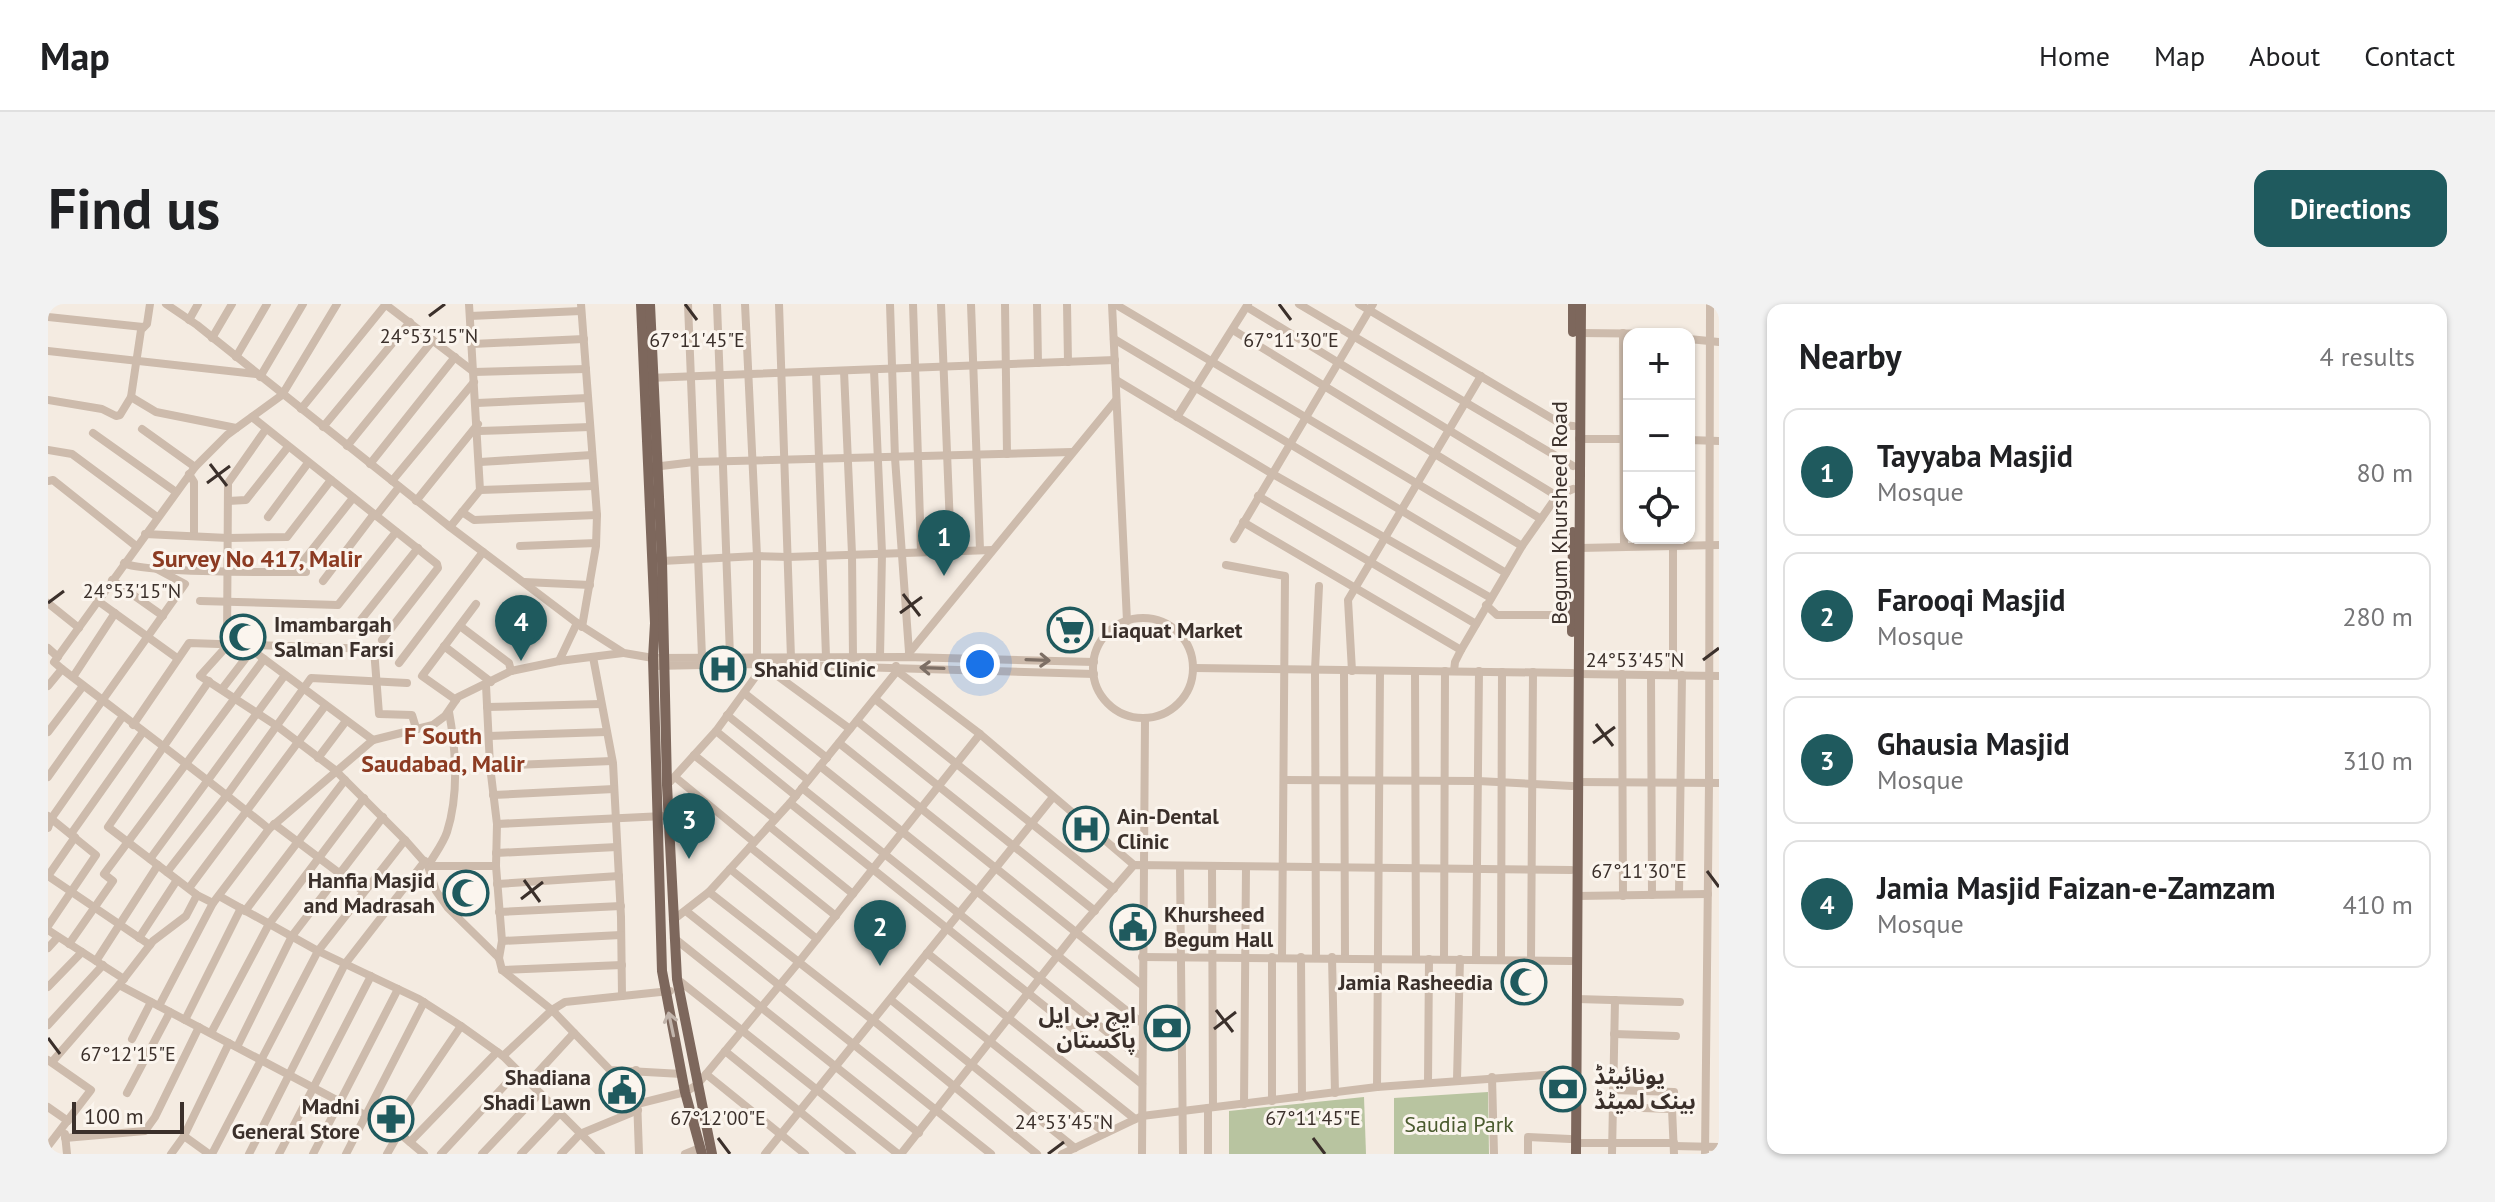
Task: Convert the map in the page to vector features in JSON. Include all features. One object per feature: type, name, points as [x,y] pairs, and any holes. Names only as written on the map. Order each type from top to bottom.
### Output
[{"type":"main road","points":[[641,304],[649,378]]},
{"type":"main road","points":[[650,304],[655,623],[671,781],[669,816],[674,938],[678,984],[712,1154]]},
{"type":"main road","name":"Begum Khursheed Road","points":[[1573,304],[1572,615],[1575,674]]},
{"type":"main road","name":"Begum Khursheed Road","points":[[1573,1148],[1571,1073],[1577,896],[1575,674],[1580,548],[1581,304]]},
{"type":"main road","points":[[653,467],[662,561],[657,817],[664,991],[701,1151]]},
{"type":"main road","name":"Begum Khursheed Road","points":[[1573,1148],[1577,999],[1573,968],[1571,870],[1575,827]]},
{"type":"street","points":[[48,400],[120,415],[131,397],[135,361],[150,304]]},
{"type":"street","points":[[166,304],[450,527],[580,625],[624,653],[658,662],[764,666],[896,665],[1094,674]]},
{"type":"street","points":[[189,320],[198,304]]},
{"type":"street","points":[[212,338],[232,304]]},
{"type":"street","points":[[236,357],[267,304]]},
{"type":"street","points":[[258,375],[303,304]]},
{"type":"street","points":[[337,304],[282,395],[236,428],[192,471],[54,662],[247,811],[299,842],[363,891]]},
{"type":"street","points":[[301,409],[386,304],[455,357],[474,376],[586,369]]},
{"type":"street","points":[[450,527],[480,490],[469,304]]},
{"type":"street","points":[[688,304],[702,657]]},
{"type":"street","points":[[717,304],[730,656]]},
{"type":"street","points":[[745,304],[757,556],[757,656]]},
{"type":"street","points":[[779,304],[791,658]]},
{"type":"street","points":[[890,304],[895,458],[908,654]]},
{"type":"street","points":[[913,304],[921,551]]},
{"type":"street","points":[[941,304],[951,551]]},
{"type":"street","points":[[971,304],[980,550]]},
{"type":"street","points":[[1005,304],[1007,454]]},
{"type":"street","points":[[1037,304],[1038,363]]},
{"type":"street","points":[[1067,304],[1068,362]]},
{"type":"street","points":[[1113,304],[1127,621]]},
{"type":"street","points":[[1113,304],[1522,546]]},
{"type":"street","points":[[1299,304],[1573,466]]},
{"type":"street","points":[[1359,304],[1371,307],[1563,425],[1573,426]]},
{"type":"street","points":[[1705,1151],[1708,894],[1714,783],[1715,342],[1710,304]]},
{"type":"street","points":[[1177,417],[1248,305],[1557,496]]},
{"type":"street","points":[[470,316],[581,307],[597,515],[596,543],[580,625],[559,661]]},
{"type":"street","points":[[1234,539],[1371,307]]},
{"type":"street","points":[[48,317],[143,327]]},
{"type":"street","points":[[323,427],[410,322]]},
{"type":"street","points":[[1233,330],[1541,519]]},
{"type":"street","points":[[1580,333],[1623,333]]},
{"type":"street","points":[[472,344],[584,339]]},
{"type":"street","points":[[1114,339],[1506,573]]},
{"type":"street","points":[[347,446],[433,340]]},
{"type":"street","points":[[1695,340],[1715,342]]},
{"type":"street","points":[[48,351],[258,375]]},
{"type":"street","points":[[370,464],[455,357]]},
{"type":"street","points":[[649,378],[1115,360]]},
{"type":"street","points":[[874,370],[882,553],[880,657]]},
{"type":"street","points":[[844,371],[853,658]]},
{"type":"street","points":[[816,372],[826,657]]},
{"type":"street","points":[[323,581],[375,515],[474,376]]},
{"type":"street","points":[[1345,958],[1348,600],[1481,376]]},
{"type":"street","points":[[1116,380],[1384,537],[1488,602],[1497,615],[1572,615]]},
{"type":"street","points":[[131,397],[156,412],[236,428]]},
{"type":"street","points":[[477,403],[588,398]]},
{"type":"street","points":[[673,920],[709,892],[793,800],[875,699],[896,665],[1116,400]]},
{"type":"street","points":[[252,417],[437,564],[438,568],[382,640]]},
{"type":"street","points":[[416,501],[478,428],[590,427]]},
{"type":"street","points":[[142,429],[192,471],[194,536]]},
{"type":"street","points":[[266,429],[232,473],[228,483],[227,646],[200,676],[277,726],[335,770],[426,864],[436,891],[448,908],[499,958]]},
{"type":"street","points":[[93,433],[176,492]]},
{"type":"street","points":[[1579,439],[1623,439]]},
{"type":"street","points":[[228,501],[246,500],[288,447]]},
{"type":"street","points":[[48,450],[72,454],[157,517]]},
{"type":"street","points":[[653,467],[694,462],[1072,452]]},
{"type":"street","points":[[480,462],[592,455]]},
{"type":"street","points":[[268,517],[308,463]]},
{"type":"street","points":[[1624,547],[1625,472]]},
{"type":"street","points":[[48,481],[53,480],[136,546]]},
{"type":"street","points":[[145,534],[287,537],[331,480]]},
{"type":"street","points":[[480,490],[594,486]]},
{"type":"street","points":[[1444,959],[1445,781],[1450,671],[1522,546],[1557,496],[1573,489]]},
{"type":"street","points":[[1258,496],[1476,624]]},
{"type":"street","points":[[304,560],[353,498]]},
{"type":"street","points":[[462,512],[474,520],[597,515]]},
{"type":"street","points":[[1243,522],[1461,650]]},
{"type":"street","points":[[200,601],[338,605],[396,532]]},
{"type":"street","points":[[520,546],[596,543]]},
{"type":"street","points":[[1580,548],[1641,544]]},
{"type":"street","points":[[1678,544],[1679,894]]},
{"type":"street","points":[[1695,544],[1715,545]]},
{"type":"street","points":[[360,621],[418,548]]},
{"type":"street","points":[[662,561],[992,550]]},
{"type":"street","points":[[399,663],[483,552]]},
{"type":"street","points":[[124,563],[129,567],[306,572]]},
{"type":"street","points":[[1226,565],[1285,576],[1283,868],[1272,1101]]},
{"type":"street","points":[[48,777],[185,584],[155,568]]},
{"type":"street","points":[[112,580],[163,616]]},
{"type":"street","points":[[524,582],[590,585]]},
{"type":"street","points":[[1316,957],[1315,670],[1319,586]]},
{"type":"street","points":[[98,601],[177,658]]},
{"type":"street","points":[[48,603],[79,628]]},
{"type":"street","points":[[456,700],[422,676],[476,604]]},
{"type":"street","points":[[73,677],[115,613]]},
{"type":"street","points":[[1142,618],[1158,620],[1172,627],[1191,651],[1194,668],[1185,697],[1160,716],[1145,719],[1118,712],[1107,703],[1099,692],[1094,662],[1103,639],[1114,628],[1142,618]]},
{"type":"street","points":[[460,626],[509,663],[511,671]]},
{"type":"street","points":[[133,725],[189,643],[250,648],[374,649],[379,714],[412,715],[416,728]]},
{"type":"street","points":[[444,646],[488,683]]},
{"type":"street","points":[[48,648],[58,657]]},
{"type":"street","points":[[250,648],[373,740]]},
{"type":"street","points":[[222,689],[250,648]]},
{"type":"street","points":[[132,1039],[216,900],[272,826],[373,740],[433,725],[456,700],[511,671],[624,653]]},
{"type":"street","points":[[908,654],[1094,662]]},
{"type":"street","points":[[658,662],[730,656],[880,657],[896,665],[1138,865],[1571,870]]},
{"type":"street","points":[[593,657],[612,761],[621,906],[622,996]]},
{"type":"street","points":[[69,944],[113,881],[104,874],[264,659]]},
{"type":"street","points":[[764,666],[716,731],[671,781],[836,916]]},
{"type":"street","points":[[764,666],[850,729]]},
{"type":"street","points":[[1194,668],[1714,676]]},
{"type":"street","points":[[48,686],[62,669]]},
{"type":"street","points":[[1476,960],[1479,671]]},
{"type":"street","points":[[1377,1087],[1380,672]]},
{"type":"street","points":[[1415,672],[1416,959]]},
{"type":"street","points":[[1501,960],[1502,672]]},
{"type":"street","points":[[1531,961],[1533,672]]},
{"type":"street","points":[[1622,674],[1623,896]]},
{"type":"street","points":[[48,1025],[99,963],[154,862],[209,779],[285,675]]},
{"type":"street","points":[[1651,675],[1652,895]]},
{"type":"street","points":[[167,872],[315,677],[407,683]]},
{"type":"street","points":[[209,681],[108,827],[197,895],[243,910],[318,951],[424,1002],[461,1026],[500,1054],[601,1154]]},
{"type":"street","points":[[488,683],[490,766],[497,824],[496,866],[502,941],[499,958],[502,970],[552,1010],[610,1070],[682,1074]]},
{"type":"street","points":[[48,732],[83,686]]},
{"type":"street","points":[[744,693],[827,758]]},
{"type":"street","points":[[875,699],[1114,889]]},
{"type":"street","points":[[487,707],[601,704]]},
{"type":"street","points":[[189,888],[325,706]]},
{"type":"street","points":[[249,1154],[345,964],[426,864],[446,834],[454,786],[454,737],[449,711]]},
{"type":"street","points":[[727,715],[885,854],[1132,1052],[1142,1055]]},
{"type":"street","points":[[123,716],[49,821],[73,835],[96,855],[48,928],[155,1004],[395,1131],[424,1154]]},
{"type":"street","points":[[1142,1154],[1138,1117],[1142,1084],[1142,957],[1138,865],[1145,719]]},
{"type":"street","points":[[318,758],[346,721]]},
{"type":"street","points":[[857,721],[1095,911]]},
{"type":"street","points":[[716,731],[872,870],[1142,1084]]},
{"type":"street","points":[[143,732],[48,876],[150,945]]},
{"type":"street","points":[[489,736],[606,732]]},
{"type":"street","points":[[561,1154],[580,1134],[638,1107],[697,1085],[780,986],[980,734]]},
{"type":"street","points":[[839,743],[1142,985]]},
{"type":"street","points":[[694,755],[853,894]]},
{"type":"street","points":[[490,766],[612,761]]},
{"type":"street","points":[[820,766],[1142,1023]]},
{"type":"street","points":[[185,1020],[243,910],[345,780]]},
{"type":"street","points":[[1284,780],[1714,783]]},
{"type":"street","points":[[493,795],[614,789]]},
{"type":"street","points":[[765,1154],[1053,797]]},
{"type":"street","points":[[211,1033],[269,924],[364,798]]},
{"type":"street","points":[[497,824],[669,816]]},
{"type":"street","points":[[171,1154],[184,1136],[292,936],[383,817]]},
{"type":"street","points":[[184,1136],[211,1154],[318,951],[405,840]]},
{"type":"street","points":[[496,853],[617,847]]},
{"type":"street","points":[[426,864],[496,866]]},
{"type":"street","points":[[410,1142],[500,1054],[565,1002],[664,991],[678,984],[900,1154],[1077,931],[1138,865]]},
{"type":"street","points":[[1180,866],[1183,1154]]},
{"type":"street","points":[[1208,1154],[1212,867]]},
{"type":"street","points":[[1244,1104],[1246,867]]},
{"type":"street","points":[[730,869],[817,939]]},
{"type":"street","points":[[497,884],[619,876]]},
{"type":"street","points":[[139,938],[177,880]]},
{"type":"street","points":[[709,892],[1037,1154]]},
{"type":"street","points":[[1577,896],[1708,894]]},
{"type":"street","points":[[48,1146],[91,1090],[50,1061],[122,982],[150,945],[186,916],[197,895]]},
{"type":"street","points":[[499,912],[621,906]]},
{"type":"street","points":[[686,911],[991,1154]]},
{"type":"street","points":[[502,941],[621,935]]},
{"type":"street","points":[[48,948],[58,937]]},
{"type":"street","points":[[674,938],[919,1133]]},
{"type":"street","points":[[48,987],[82,952]]},
{"type":"street","points":[[927,953],[1138,1117]]},
{"type":"street","points":[[1142,957],[1501,960],[1573,968]]},
{"type":"street","points":[[1301,957],[1302,1097]]},
{"type":"street","points":[[1332,957],[1335,1093]]},
{"type":"street","points":[[1428,1083],[1429,959]]},
{"type":"street","points":[[1457,1080],[1460,959]]},
{"type":"street","points":[[502,970],[622,965]]},
{"type":"street","points":[[279,1154],[371,976]]},
{"type":"street","points":[[909,977],[1105,1133]]},
{"type":"street","points":[[313,1154],[398,989]]},
{"type":"street","points":[[1577,999],[1680,1002]]},
{"type":"street","points":[[891,1000],[1075,1148]]},
{"type":"street","points":[[1612,1154],[1615,1000]]},
{"type":"street","points":[[346,1154],[424,1002]]},
{"type":"street","points":[[127,1093],[170,1012]]},
{"type":"street","points":[[387,1154],[395,1131],[461,1026]]},
{"type":"street","points":[[65,1138],[145,1131],[155,1117],[199,1027]]},
{"type":"street","points":[[529,1082],[574,1033]]},
{"type":"street","points":[[1614,1034],[1676,1036]]},
{"type":"street","points":[[725,1051],[852,1154]]},
{"type":"street","points":[[636,1070],[639,1154]]},
{"type":"street","points":[[441,1154],[518,1071]]},
{"type":"street","points":[[1062,1154],[1138,1117],[1377,1087],[1571,1073]]},
{"type":"street","points":[[706,1074],[805,1154]]},
{"type":"street","points":[[1492,1077],[1494,1154]]},
{"type":"street","points":[[1613,1090],[1674,1092]]},
{"type":"street","points":[[482,1154],[540,1093]]},
{"type":"street","points":[[48,1107],[66,1123]]},
{"type":"street","points":[[1613,1107],[1672,1109],[1674,1148]]},
{"type":"street","points":[[521,1154],[560,1113]]},
{"type":"street","points":[[66,1123],[67,1154]]},
{"type":"street","points":[[1528,1154],[1528,1137],[1573,1148],[1613,1143],[1705,1151],[1719,1147]]},
{"type":"street","points":[[685,1154],[701,1151]]},
{"type":"green space","name":"Saudia Park","points":[[1488,1092],[1489,1154],[1394,1154],[1394,1098]]},
{"type":"green space","points":[[1364,1097],[1366,1154],[1229,1154],[1229,1111]]},
{"type":"place","name":"Tayyaba Masjid","points":[[944,576]]},
{"type":"place","name":"Liaquat Market","points":[[1070,630]]},
{"type":"place","name":"Imambargah Salman Farsi","points":[[243,637]]},
{"type":"place","name":"Jamia Masjid Faizan-e-Zamzam","points":[[521,661]]},
{"type":"place","name":"Shahid Clinic","points":[[723,669]]},
{"type":"place","name":"Ain-Dental Clinic","points":[[1086,829]]},
{"type":"place","name":"Ghausia Masjid","points":[[689,859]]},
{"type":"place","name":"Hanfia Masjid and Madrasah","points":[[466,893]]},
{"type":"place","name":"Khursheed Begum Hall","points":[[1133,927]]},
{"type":"place","name":"Farooqi Masjid","points":[[880,966]]},
{"type":"place","name":"Jamia Rasheedia","points":[[1524,982]]},
{"type":"place","name":"ایچ بی ایل پاکستان","points":[[1167,1028]]},
{"type":"place","name":"یونائیٹڈ بینک لمیٹڈ","points":[[1563,1089]]},
{"type":"place","name":"Shadiana Shadi Lawn","points":[[622,1090]]},
{"type":"place","name":"Madni General Store","points":[[391,1119]]},
{"type":"district","name":"Survey No 417, Malir","points":[[257,558]]},
{"type":"district","name":"F South Saudabad, Malir","points":[[443,749]]}]
